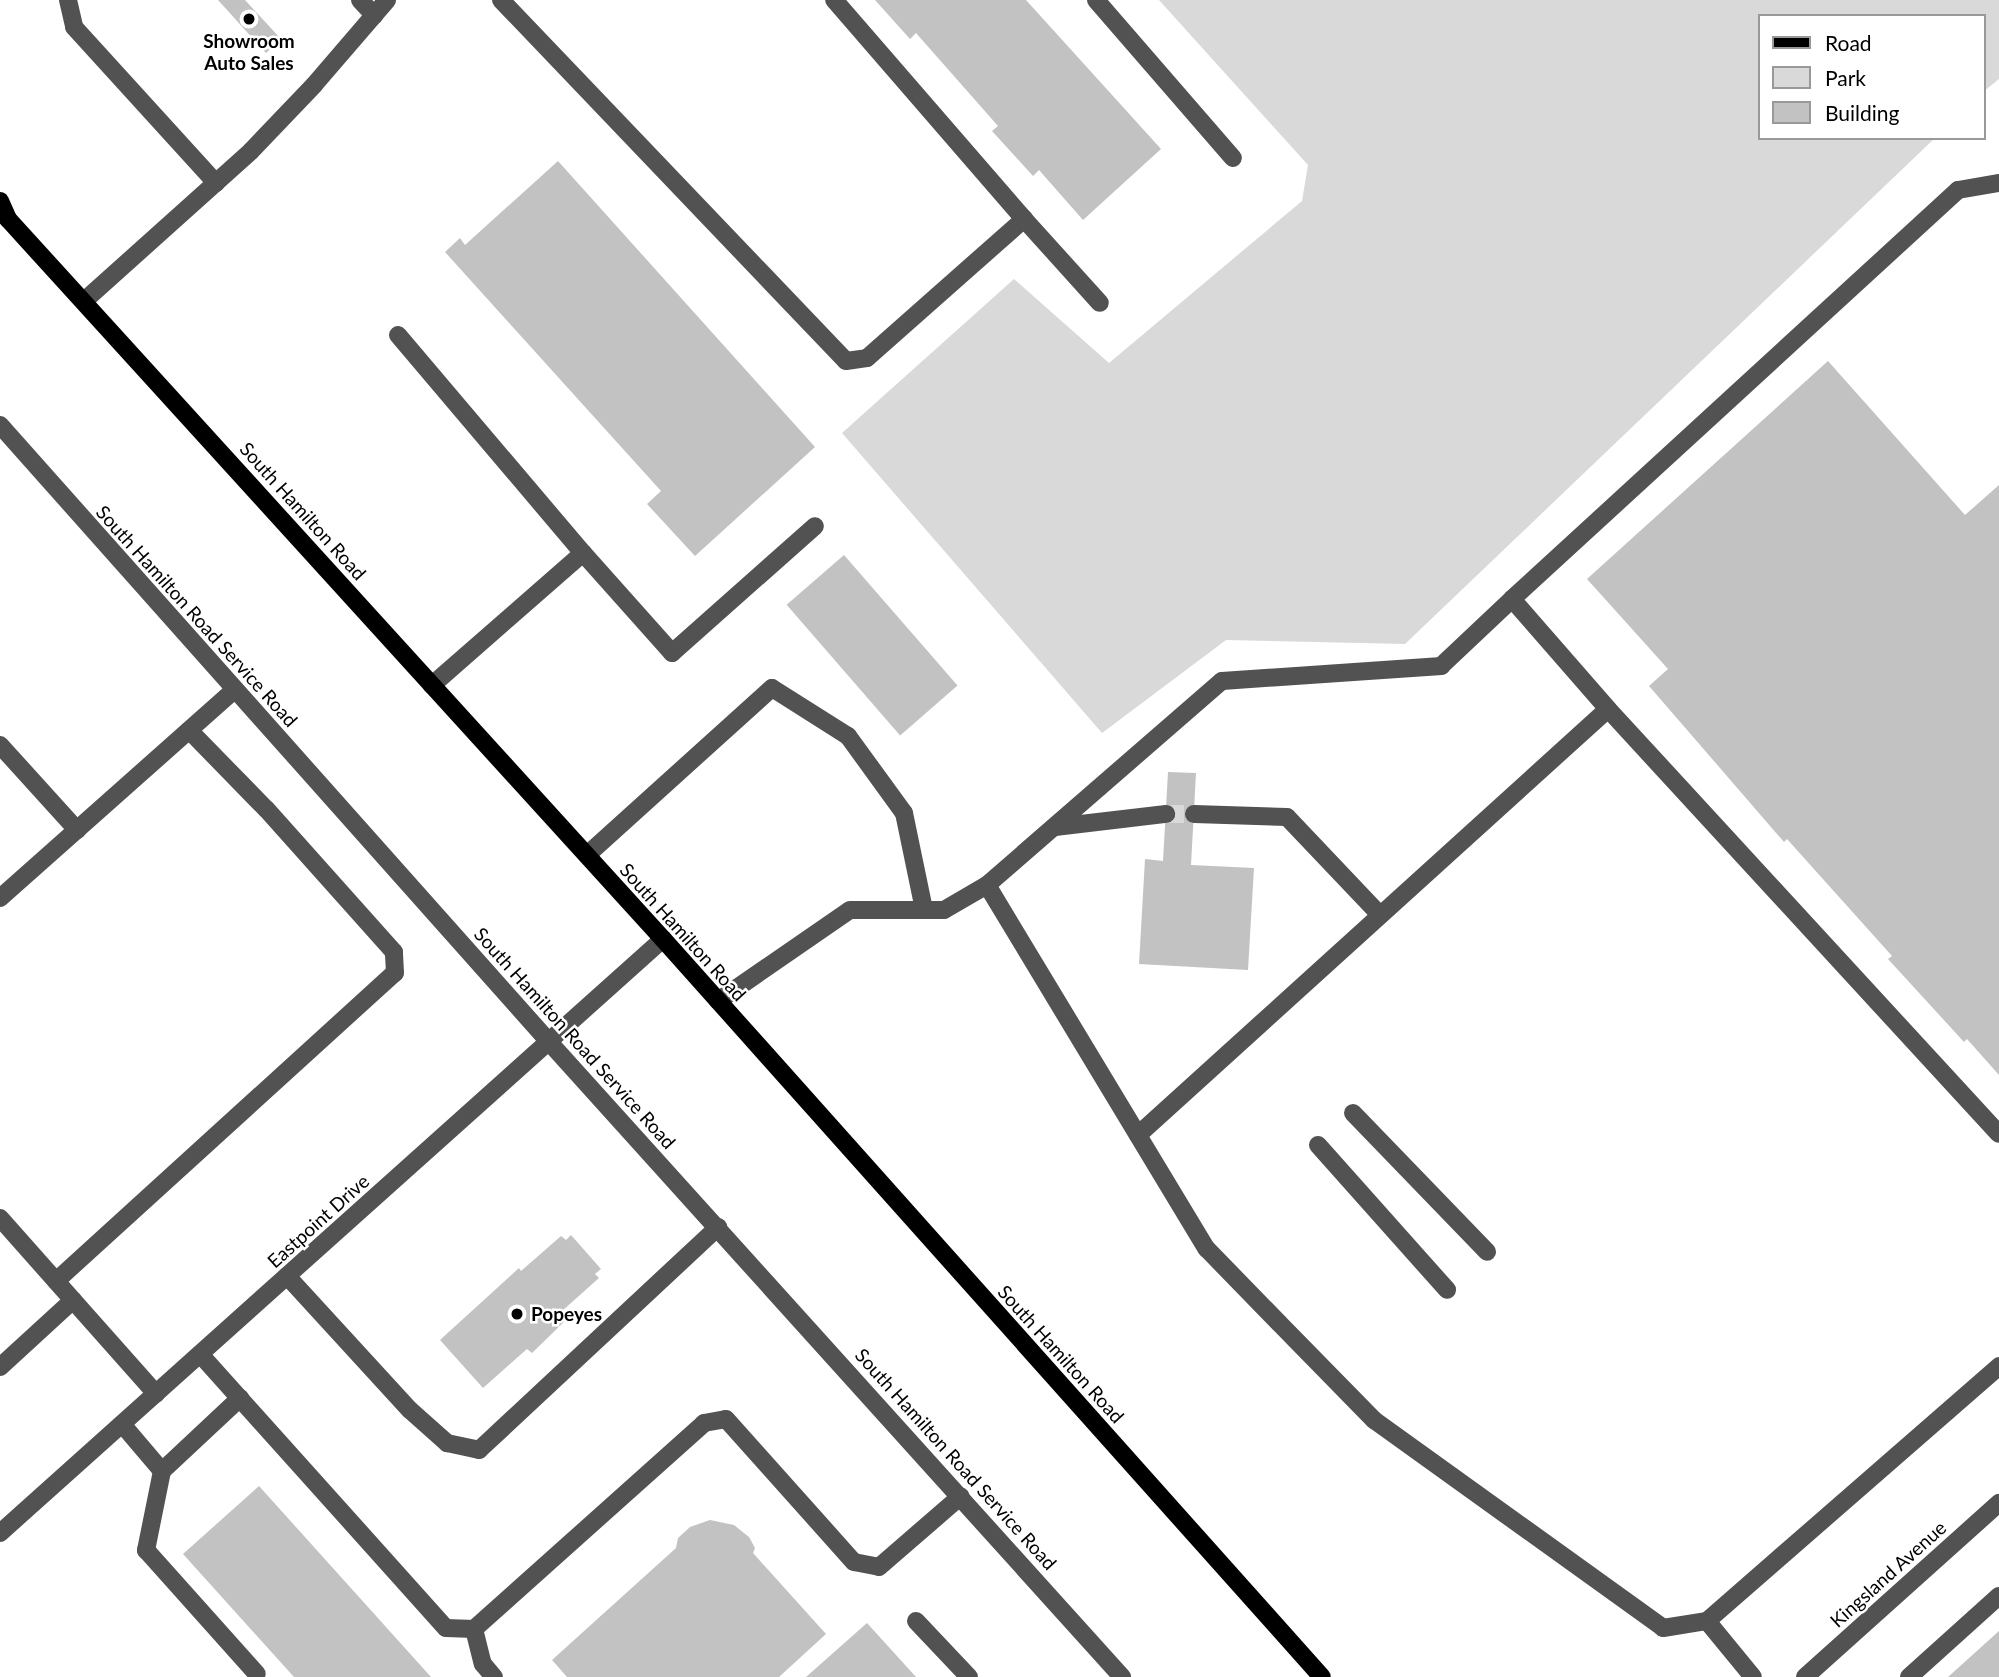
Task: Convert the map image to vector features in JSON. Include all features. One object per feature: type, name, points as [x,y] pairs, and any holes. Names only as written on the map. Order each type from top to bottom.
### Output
[{"type":"main road","name":"South Hamilton Road","points":[[0,201],[4,218],[84,301],[663,939],[1322,1677]]},
{"type":"street","points":[[68,0],[74,27],[216,183]]},
{"type":"street","points":[[360,0],[374,15]]},
{"type":"street","points":[[84,301],[216,183],[314,85],[387,0]]},
{"type":"street","points":[[501,0],[846,361],[867,358],[1024,219]]},
{"type":"street","points":[[834,0],[1100,303]]},
{"type":"street","points":[[1096,0],[1233,158]]},
{"type":"street","points":[[718,1001],[850,910],[944,910],[987,885],[1222,681],[1441,666],[1958,190],[1999,183]]},
{"type":"street","points":[[398,335],[583,553],[672,653],[815,526]]},
{"type":"street","name":"South Hamilton Road Service Road","points":[[0,425],[550,1043],[1122,1677]]},
{"type":"street","points":[[432,685],[583,553]]},
{"type":"street","points":[[1512,599],[1608,709],[1999,1134]]},
{"type":"street","points":[[587,855],[772,688],[848,736],[904,813],[924,911]]},
{"type":"street","points":[[0,898],[235,689]]},
{"type":"street","points":[[1138,1135],[1608,709]]},
{"type":"street","points":[[56,1281],[395,973],[394,952],[266,809],[189,730]]},
{"type":"street","points":[[0,746],[77,830]]},
{"type":"street","points":[[1054,827],[1166,814]]},
{"type":"street","points":[[1194,814],[1287,817],[1380,915]]},
{"type":"street","points":[[987,885],[1207,1249],[1374,1420],[1663,1628],[1707,1621],[1999,1366]]},
{"type":"street","name":"Eastpoint Drive","points":[[0,1533],[663,939]]},
{"type":"street","points":[[1353,1113],[1487,1252]]},
{"type":"street","points":[[1318,1145],[1447,1290]]},
{"type":"street","points":[[0,1218],[156,1394]]},
{"type":"street","points":[[287,1276],[410,1410],[447,1443],[479,1450],[718,1227]]},
{"type":"street","points":[[0,1367],[73,1300]]},
{"type":"street","points":[[201,1354],[446,1628],[474,1629],[704,1423],[726,1419],[854,1562],[879,1567],[961,1496]]},
{"type":"street","points":[[240,1398],[162,1471],[146,1550],[257,1674]]},
{"type":"street","points":[[122,1424],[162,1471]]},
{"type":"street","name":"Kingsland Avenue","points":[[1812,1675],[1999,1503]]},
{"type":"street","points":[[1909,1677],[1999,1596]]},
{"type":"street","points":[[916,1621],[970,1677]]},
{"type":"street","points":[[1707,1621],[1753,1677]]},
{"type":"street","points":[[474,1629],[483,1664],[494,1677]]},
{"type":"green space","points":[[1159,0],[1999,0],[1999,79],[1985,90],[1985,14],[1758,14],[1758,140],[1933,140],[1405,644],[1226,640],[1102,733],[842,433],[1014,279],[1109,363],[1302,201],[1308,165]]},
{"type":"building","name":"Showroom Auto Sales","points":[[218,0],[245,0],[281,39],[266,53]]},
{"type":"building","points":[[875,0],[1026,0],[1161,149],[1083,220],[1039,170],[1033,176],[992,131],[998,126],[916,33],[910,39]]},
{"type":"building","points":[[558,161],[815,447],[695,556],[647,504],[661,491],[445,252],[460,238],[465,245]]},
{"type":"building","points":[[1828,361],[1965,515],[1999,485],[1999,1075],[1967,1039],[1964,1042],[1888,959],[1892,956],[1787,839],[1784,842],[1649,686],[1668,669],[1587,579]]},
{"type":"building","points":[[844,555],[957,686],[900,735],[787,605]]},
{"type":"building","points":[[1168,772],[1196,773],[1191,865],[1254,868],[1248,970],[1139,964],[1145,859],[1163,861]]},
{"type":"building","name":"Popeyes","points":[[571,1235],[601,1269],[595,1274],[599,1278],[562,1311],[568,1318],[532,1353],[527,1349],[483,1388],[440,1340],[519,1268],[521,1271],[561,1236],[566,1240]]},
{"type":"building","points":[[259,1486],[431,1677],[294,1677],[183,1554]]},
{"type":"building","points":[[710,1520],[734,1525],[749,1537],[755,1548],[753,1553],[826,1634],[779,1677],[567,1677],[552,1660],[676,1548],[678,1538],[690,1527]]},
{"type":"building","points":[[867,1623],[916,1677],[806,1677]]},
{"type":"building","points":[[1999,1631],[1999,1677],[1948,1677]]},
{"type":"tunnel","points":[[1166,814],[1194,814]]},
{"type":"place","name":"Showroom Auto Sales","points":[[249,19]]},
{"type":"place","name":"Popeyes","points":[[517,1314]]}]
